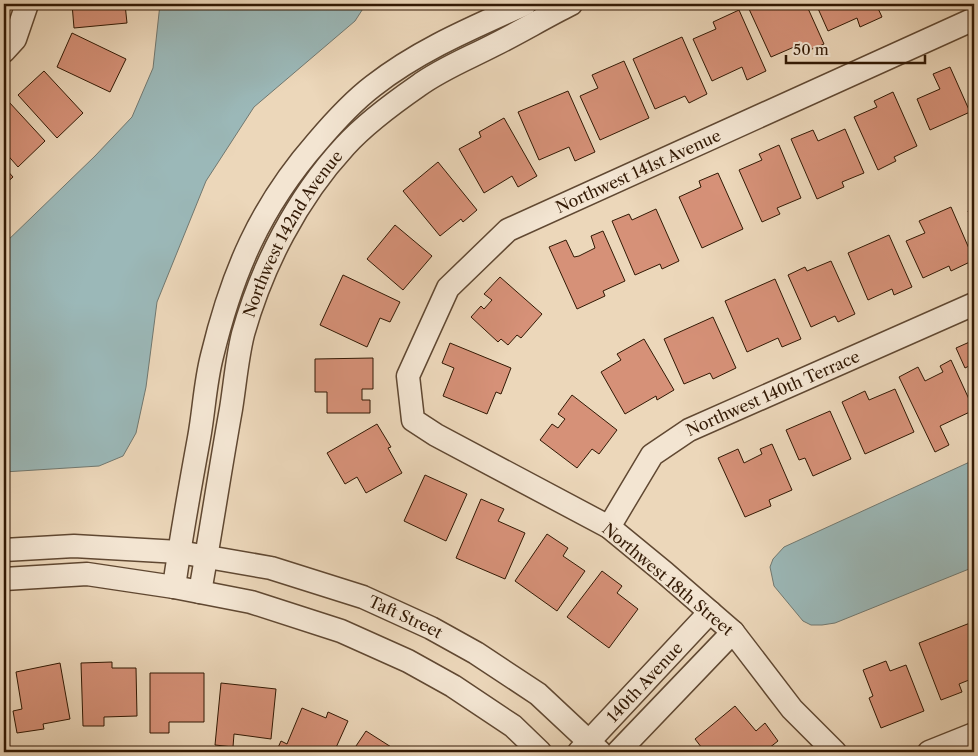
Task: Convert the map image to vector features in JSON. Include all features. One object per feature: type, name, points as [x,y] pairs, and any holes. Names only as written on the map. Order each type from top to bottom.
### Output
[{"type":"street","points":[[4,51],[15,39],[27,4]]},
{"type":"street","name":"Northwest 142nd Avenue","points":[[174,587],[211,358],[238,268],[257,227],[278,191],[302,158],[330,127],[372,87],[439,43],[525,4]]},
{"type":"street","name":"Northwest 142nd Avenue","points":[[200,592],[243,336],[257,292],[277,246],[294,216],[316,182],[345,146],[371,122],[419,84],[571,4]]},
{"type":"street","name":"Northwest 141st Avenue","points":[[413,420],[408,376],[448,288],[508,230],[974,19]]},
{"type":"street","name":"Northwest 140th Terrace","points":[[609,527],[652,455],[689,430],[974,304]]},
{"type":"street","name":"Northwest 18th Street","points":[[413,420],[436,435],[609,527],[733,632],[792,709],[835,752]]},
{"type":"street","points":[[4,550],[74,546],[179,552]]},
{"type":"street","name":"Taft Street","points":[[179,552],[271,568],[362,597],[431,628],[476,653],[538,694],[589,749]]},
{"type":"street","points":[[4,579],[87,574],[174,587],[251,602],[341,631],[408,660],[453,686],[514,726],[540,752]]},
{"type":"street","name":"140th Avenue","points":[[589,749],[710,612]]},
{"type":"street","name":"140th Avenue","points":[[618,752],[733,632]]},
{"type":"street","points":[[928,752],[974,734]]},
{"type":"water","points":[[160,4],[366,4],[355,21],[254,107],[206,181],[157,302],[146,387],[136,433],[123,456],[99,466],[4,472],[4,244],[95,156],[132,117],[153,68]]},
{"type":"water","points":[[974,460],[974,567],[835,623],[822,625],[811,625],[803,621],[774,586],[770,567],[773,559],[784,547]]},
{"type":"building","points":[[72,4],[125,4],[127,23],[74,28]]},
{"type":"building","points":[[761,4],[806,4],[824,44],[805,52],[801,44],[771,57],[749,9]]},
{"type":"building","points":[[816,4],[876,4],[882,17],[860,27],[857,18],[828,31]]},
{"type":"building","points":[[739,10],[766,71],[747,80],[742,67],[712,81],[693,39],[716,29],[713,22]]},
{"type":"building","points":[[72,33],[126,59],[110,92],[57,67]]},
{"type":"building","points":[[682,37],[707,94],[689,103],[685,96],[655,109],[633,59]]},
{"type":"building","points":[[624,61],[649,118],[600,140],[580,96],[598,88],[592,75]]},
{"type":"building","points":[[950,67],[970,112],[930,130],[917,99],[940,89],[933,74]]},
{"type":"building","points":[[44,71],[83,113],[57,138],[18,95]]},
{"type":"building","points":[[568,91],[595,152],[575,161],[569,147],[539,160],[518,112]]},
{"type":"building","points":[[893,92],[917,146],[894,157],[896,161],[878,170],[854,117],[877,107],[874,101]]},
{"type":"building","points":[[9,102],[45,141],[18,167],[4,151],[4,107]]},
{"type":"building","points":[[504,118],[537,176],[518,187],[512,176],[484,193],[459,149],[481,137],[479,132]]},
{"type":"building","points":[[845,129],[864,173],[842,182],[844,187],[817,199],[791,139],[813,130],[818,141]]},
{"type":"building","points":[[779,145],[801,198],[777,208],[780,214],[762,222],[739,170],[762,160],[759,154]]},
{"type":"building","points":[[438,162],[477,210],[463,222],[461,219],[440,236],[403,191]]},
{"type":"building","points":[[4,167],[13,177],[4,185]]},
{"type":"building","points":[[718,173],[743,229],[702,248],[679,197],[701,187],[699,181]]},
{"type":"building","points":[[951,207],[974,260],[951,271],[949,266],[923,278],[906,241],[925,233],[919,221]]},
{"type":"building","points":[[974,208],[974,225],[968,211]]},
{"type":"building","points":[[656,209],[679,261],[662,269],[660,264],[635,275],[612,221],[629,214],[632,220]]},
{"type":"building","points":[[395,225],[432,256],[403,290],[367,259]]},
{"type":"building","points":[[603,231],[625,281],[603,291],[605,296],[577,309],[549,247],[566,240],[574,257],[579,256],[595,248],[591,236]]},
{"type":"building","points":[[889,235],[912,287],[894,295],[892,289],[868,300],[848,253]]},
{"type":"building","points":[[831,261],[855,314],[838,322],[835,316],[811,327],[788,275],[805,267],[807,271]]},
{"type":"building","points":[[343,275],[400,302],[390,322],[380,318],[367,347],[320,325]]},
{"type":"building","points":[[500,277],[542,314],[521,338],[517,335],[508,345],[501,339],[498,342],[471,317],[481,306],[484,309],[492,300],[484,294]]},
{"type":"building","points":[[775,279],[801,339],[782,347],[778,338],[747,352],[725,301]]},
{"type":"building","points":[[713,317],[736,368],[713,379],[710,373],[684,384],[664,339]]},
{"type":"building","points":[[644,339],[674,390],[657,400],[656,396],[625,414],[601,372],[621,360],[617,354]]},
{"type":"building","points":[[974,340],[974,367],[973,364],[965,368],[956,348]]},
{"type":"building","points":[[450,343],[511,368],[501,394],[496,392],[487,414],[443,396],[454,368],[442,363]]},
{"type":"building","points":[[373,358],[373,389],[362,389],[362,400],[370,400],[370,413],[327,413],[327,392],[315,392],[315,359]]},
{"type":"building","points":[[951,360],[974,410],[940,426],[949,445],[935,452],[899,377],[918,367],[925,381],[943,372],[940,366]]},
{"type":"building","points":[[895,389],[914,432],[865,454],[842,402],[865,391],[869,400]]},
{"type":"building","points":[[572,395],[617,430],[599,454],[592,449],[577,468],[540,440],[552,424],[558,428],[565,419],[558,414]]},
{"type":"building","points":[[830,411],[851,459],[813,476],[805,458],[799,460],[786,430]]},
{"type":"building","points":[[377,424],[391,447],[388,448],[402,473],[366,493],[357,477],[345,484],[327,453]]},
{"type":"building","points":[[772,444],[792,490],[769,500],[771,506],[745,517],[718,458],[738,449],[744,463],[762,454],[760,449]]},
{"type":"building","points":[[425,475],[467,494],[446,541],[404,521]]},
{"type":"building","points":[[481,499],[504,509],[498,521],[525,533],[505,579],[456,558]]},
{"type":"building","points":[[547,534],[568,548],[563,556],[585,571],[557,611],[515,581]]},
{"type":"building","points":[[602,571],[622,586],[617,593],[638,609],[609,648],[567,617]]},
{"type":"building","points":[[970,623],[974,635],[974,678],[959,684],[962,692],[941,700],[919,643]]},
{"type":"building","points":[[886,661],[890,671],[906,665],[924,711],[881,728],[869,698],[873,696],[863,670]]},
{"type":"building","points":[[112,662],[112,668],[136,668],[137,716],[104,717],[104,726],[83,726],[81,663]]},
{"type":"building","points":[[60,663],[70,719],[43,724],[44,729],[17,733],[13,711],[22,709],[16,672]]},
{"type":"building","points":[[150,673],[204,673],[204,722],[169,722],[169,733],[150,733]]},
{"type":"building","points":[[221,683],[276,689],[271,739],[234,734],[233,747],[215,745]]},
{"type":"building","points":[[735,706],[756,731],[765,723],[778,741],[764,752],[705,752],[695,739]]},
{"type":"building","points":[[302,708],[326,718],[328,712],[348,721],[334,752],[276,752],[281,741],[287,744]]},
{"type":"building","points":[[366,731],[399,752],[352,752]]}]
